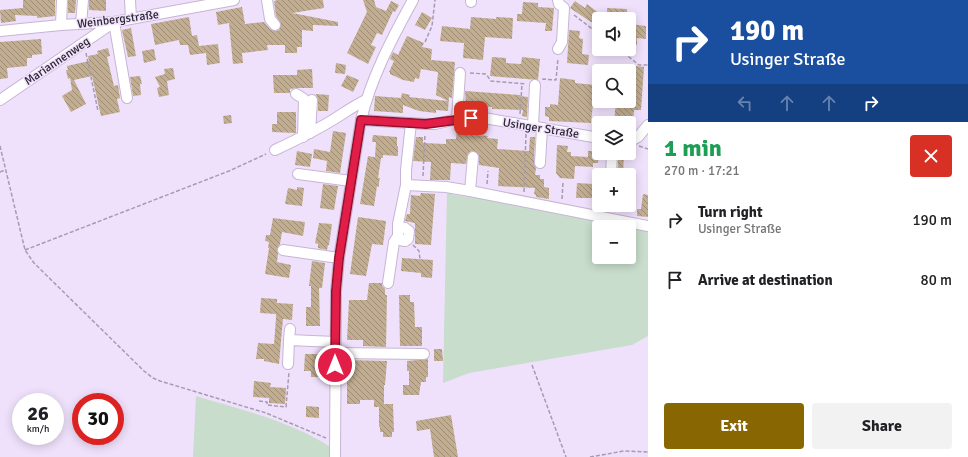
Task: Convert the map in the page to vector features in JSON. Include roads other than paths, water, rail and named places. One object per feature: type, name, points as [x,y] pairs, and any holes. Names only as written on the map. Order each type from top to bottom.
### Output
[{"type":"street","points":[[61,25],[62,0]]},
{"type":"street","points":[[81,24],[83,0]]},
{"type":"street","points":[[130,0],[131,18]]},
{"type":"street","name":"Weinbergstraße","points":[[0,31],[114,22],[234,0]]},
{"type":"street","points":[[267,0],[270,19],[275,25]]},
{"type":"street","points":[[335,457],[336,291],[339,258],[361,120],[372,82],[413,0]]},
{"type":"street","points":[[558,48],[562,42],[561,4]]},
{"type":"street","points":[[114,22],[127,98]]},
{"type":"street","name":"Mariannenweg","points":[[0,100],[114,22]]},
{"type":"street","points":[[457,119],[460,73]]},
{"type":"street","points":[[535,85],[530,126],[540,163]]},
{"type":"street","points":[[296,94],[304,99],[306,135]]},
{"type":"street","points":[[306,135],[312,100]]},
{"type":"street","points":[[275,150],[306,135],[333,120],[351,107],[366,100]]},
{"type":"street","name":"Usinger Straße","points":[[361,120],[435,124],[457,119],[484,118],[592,137]]},
{"type":"street","points":[[388,283],[394,242],[398,231],[406,185],[406,170],[411,123]]},
{"type":"street","points":[[636,138],[648,125]]},
{"type":"street","points":[[470,191],[473,157]]},
{"type":"street","points":[[298,174],[351,182]]},
{"type":"street","points":[[406,185],[446,187],[470,191],[648,226]]},
{"type":"street","points":[[398,231],[405,228],[409,231],[408,240]]},
{"type":"street","points":[[283,250],[339,258]]},
{"type":"street","points":[[288,364],[290,329]]},
{"type":"street","points":[[289,340],[335,342]]},
{"type":"street","points":[[335,353],[424,354]]}]
